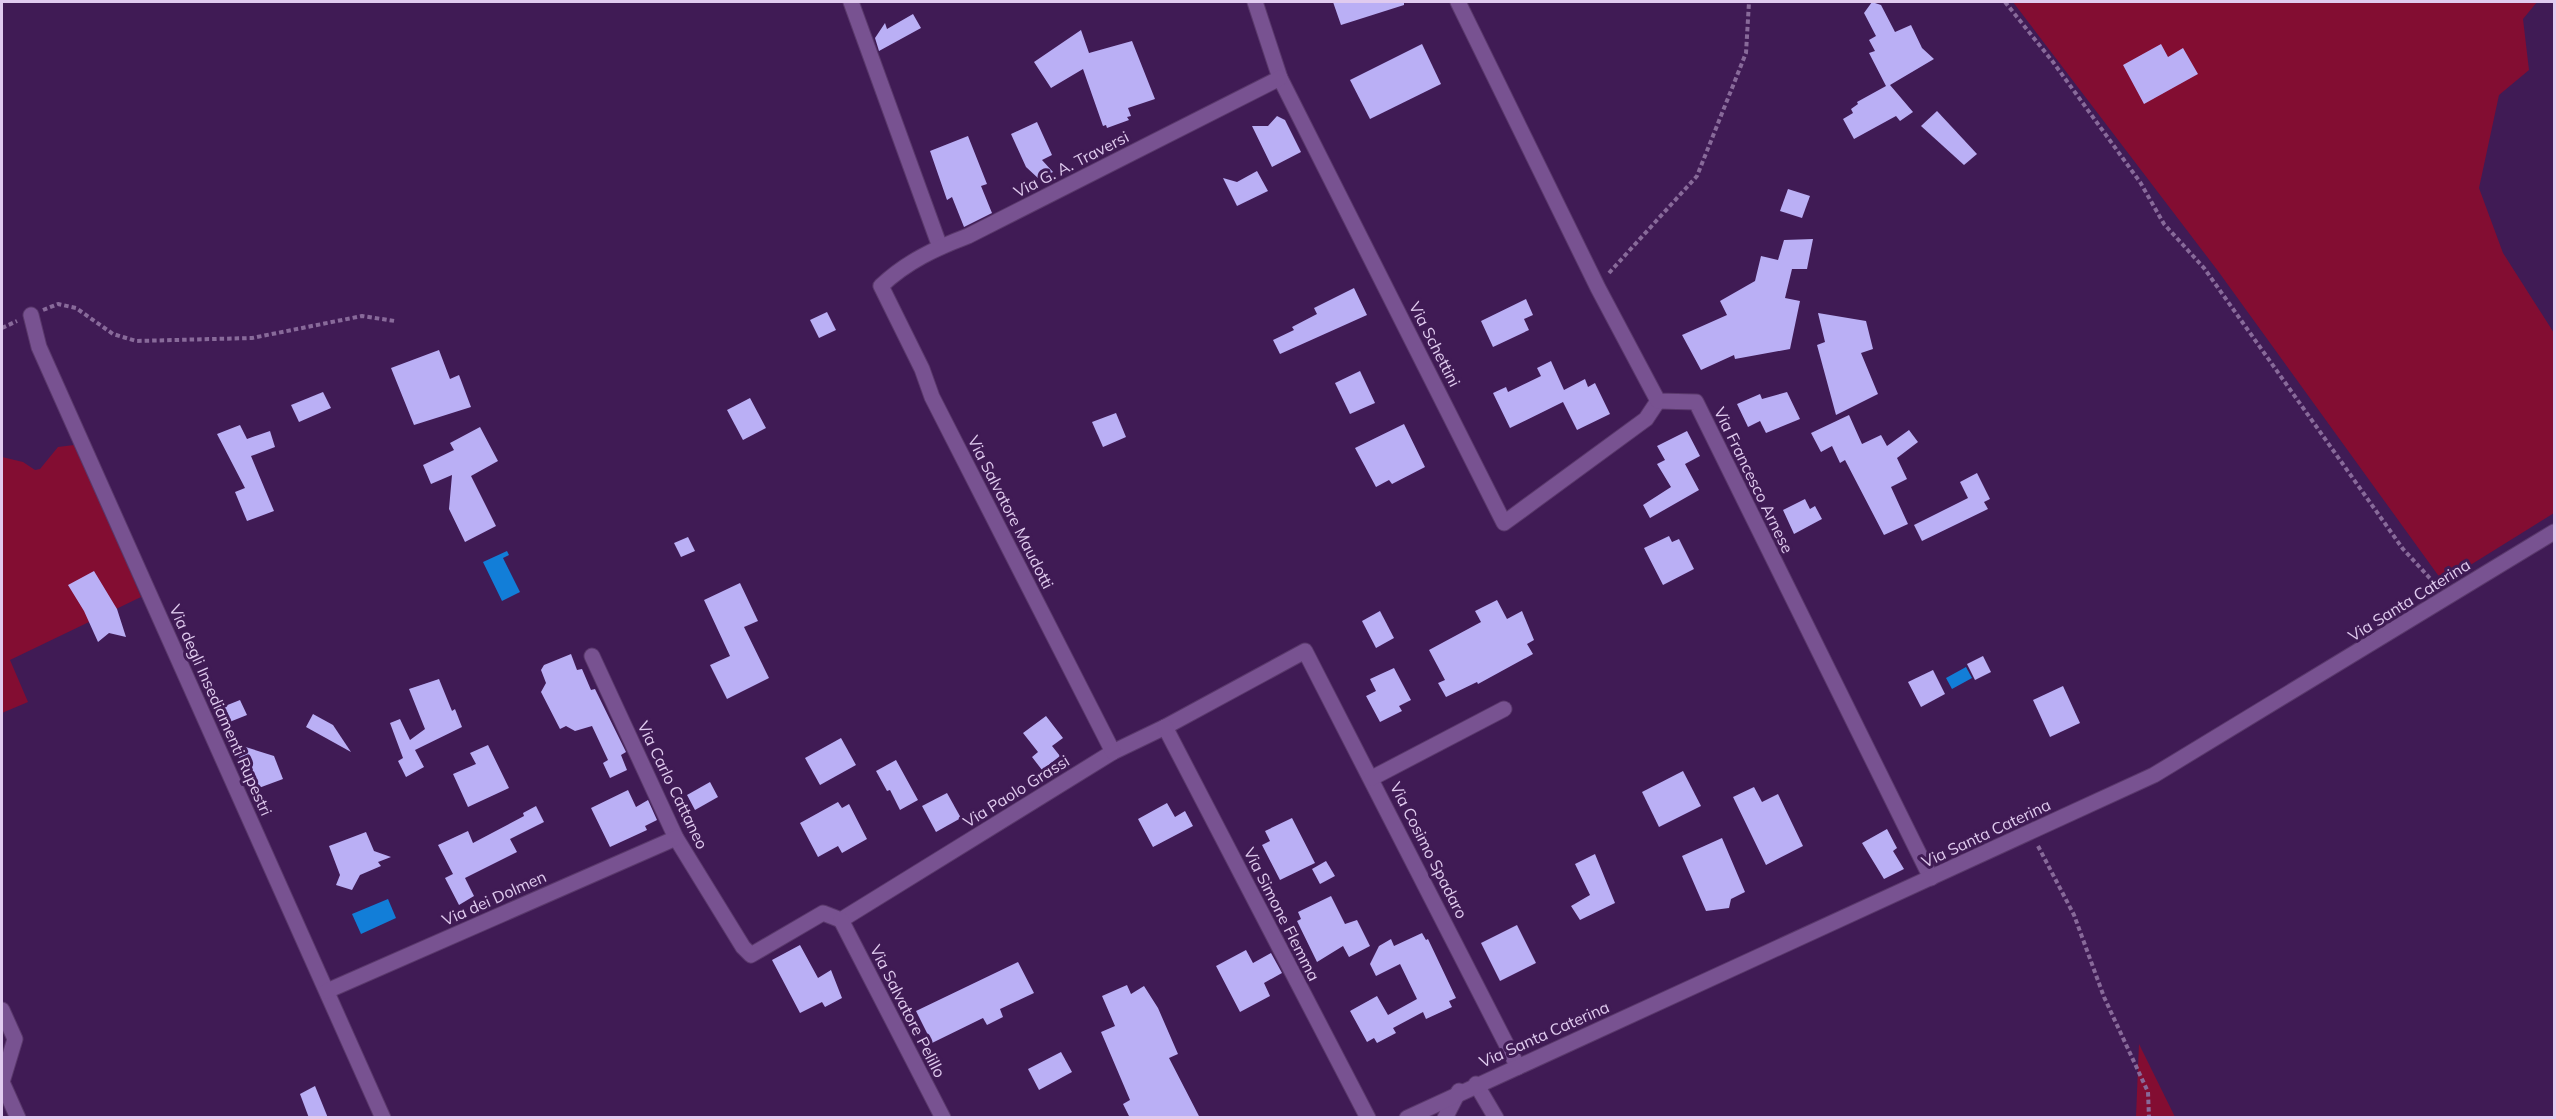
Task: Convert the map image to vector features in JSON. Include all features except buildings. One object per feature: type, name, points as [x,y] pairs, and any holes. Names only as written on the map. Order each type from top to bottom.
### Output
[{"type":"street","points":[[851,2],[940,247]]},
{"type":"street","name":"Via Schettini","points":[[1255,2],[1280,78],[1504,523],[1646,419],[1658,401]]},
{"type":"street","points":[[1458,2],[1598,288],[1658,401]]},
{"type":"street","name":"Via G. A. Traversi","points":[[881,286],[897,270],[940,247],[968,236],[1280,78]]},
{"type":"street","name":"Via Salvatore Maudotti","points":[[881,286],[922,369],[932,397],[1113,752]]},
{"type":"street","name":"Via degli Insediamenti Rupestri","points":[[31,315],[39,347],[383,1118]]},
{"type":"street","name":"Via Francesco Arnese","points":[[1658,401],[1696,402],[1931,878]]},
{"type":"street","name":"Via Santa Caterina","points":[[1407,1118],[1460,1091],[1518,1067],[2154,775],[2554,532]]},
{"type":"street","name":"Via Paolo Grassi","points":[[841,920],[1113,752],[1165,727],[1305,651]]},
{"type":"street","name":"Via Cosimo Spadaro","points":[[1305,651],[1518,1067]]},
{"type":"street","name":"Via Carlo Cattaneo","points":[[592,656],[676,838],[743,947],[751,955],[823,913],[841,920]]},
{"type":"street","points":[[1372,778],[1504,709]]},
{"type":"street","name":"Via Simone Flemma","points":[[1165,727],[1368,1118]]},
{"type":"street","name":"Via dei Dolmen","points":[[327,991],[676,838]]},
{"type":"street","name":"Via Salvatore Pelillo","points":[[841,920],[943,1118]]},
{"type":"street","points":[[2,1010],[15,1040],[2,1082],[18,1118]]},
{"type":"street","points":[[1476,1084],[1496,1118]]},
{"type":"street","points":[[1445,1118],[1460,1091]]},
{"type":"path","points":[[1598,288],[1628,249],[1696,176],[1746,53],[1749,2]]},
{"type":"path","points":[[2005,2],[2053,62],[2140,182],[2164,224],[2204,268],[2403,549],[2447,597]]},
{"type":"path","points":[[2,328],[58,304],[76,308],[113,334],[136,341],[252,338],[362,316],[395,321]]},
{"type":"path","points":[[2031,832],[2074,915],[2104,997],[2148,1092],[2150,1118]]},
{"type":"shaded area","points":[[2013,2],[2537,2],[2523,19],[2529,70],[2499,95],[2479,188],[2503,253],[2554,333],[2554,513],[2443,582],[2218,271]]},
{"type":"shaded area","points":[[74,445],[95,486],[141,597],[10,660],[28,702],[2,713],[2,457],[23,462],[35,470],[40,469],[58,447]]},
{"type":"shaded area","points":[[2139,1044],[2175,1117],[2136,1117]]},
{"type":"water","points":[[507,551],[509,555],[503,558],[520,592],[502,601],[483,562]]},
{"type":"water","points":[[1966,667],[1972,678],[1952,689],[1946,678]]},
{"type":"water","points":[[388,899],[396,918],[361,934],[352,914]]}]
